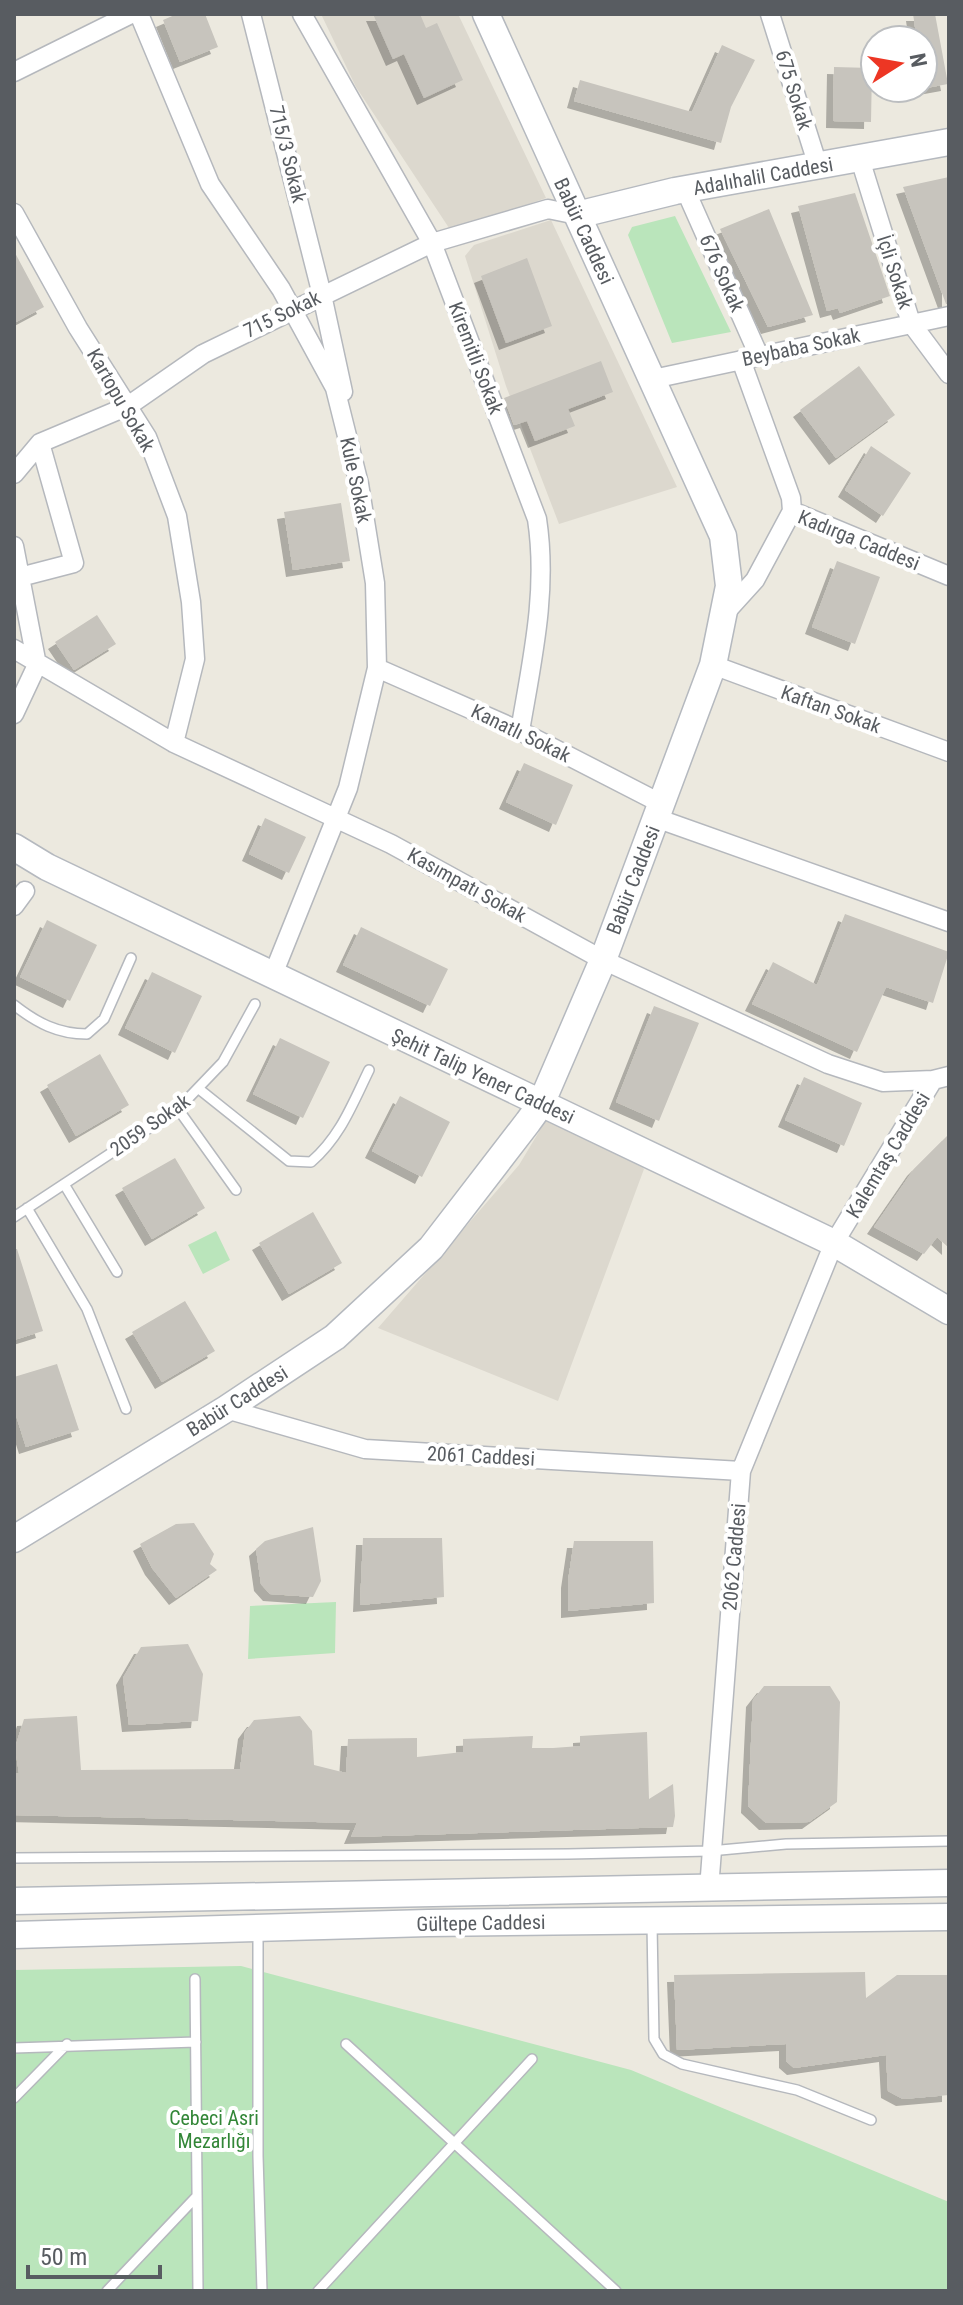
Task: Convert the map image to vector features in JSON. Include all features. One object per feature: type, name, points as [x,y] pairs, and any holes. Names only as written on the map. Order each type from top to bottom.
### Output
[{"type":"main road","name":"Babür Caddesi","points":[[14,1539],[319,1349],[431,1248],[541,1104],[603,960],[713,665],[726,612],[730,569],[723,536],[486,14]]},
{"type":"main road","name":"Adalıhalil Caddesi","points":[[577,215],[685,189],[949,142]]},
{"type":"main road","name":"Şehit Talip Yener Caddesi","points":[[14,847],[47,867],[272,977],[834,1243],[949,1311]]},
{"type":"main road","name":"Gültepe Caddesi","points":[[14,1901],[949,1883]]},
{"type":"main road","name":"Gültepe Caddesi","points":[[14,1935],[652,1920],[949,1917]]},
{"type":"street","points":[[14,72],[108,20],[131,14]]},
{"type":"street","name":"Kule Sokak","points":[[139,14],[210,184],[291,308],[335,388],[359,484],[375,583],[377,668],[338,819],[272,977]]},
{"type":"street","name":"715/3 Sokak","points":[[251,14],[342,382],[344,426]]},
{"type":"street","name":"Kiremitli Sokak","points":[[302,14],[432,243],[537,519],[543,561],[536,636],[520,731]]},
{"type":"street","name":"675 Sokak","points":[[770,14],[818,166]]},
{"type":"street","name":"İçli Sokak","points":[[860,159],[911,323],[949,374]]},
{"type":"street","name":"676 Sokak","points":[[685,189],[750,358],[791,498],[792,511]]},
{"type":"street","name":"715 Sokak","points":[[14,474],[40,443],[128,406],[203,354],[291,308],[432,243],[548,209],[577,215]]},
{"type":"street","name":"Kartopu Sokak","points":[[14,213],[78,328],[147,437],[177,516],[191,602],[195,659],[174,743]]},
{"type":"street","name":"Beybaba Sokak","points":[[653,379],[949,316]]},
{"type":"street","points":[[20,577],[74,563],[40,443]]},
{"type":"street","name":"Kadırga Caddesi","points":[[726,612],[755,580],[792,511],[949,576]]},
{"type":"street","points":[[14,546],[19,559],[37,665],[14,714]]},
{"type":"street","name":"Kasımpatı Sokak","points":[[14,649],[174,743],[391,844],[603,960],[828,1064],[883,1082],[941,1078]]},
{"type":"street","name":"Kaftan Sokak","points":[[713,665],[949,752]]},
{"type":"street","name":"Kanatlı Sokak","points":[[377,668],[520,731],[659,811],[949,922]]},
{"type":"street","name":"Kalemtaş Caddesi","points":[[834,1243],[941,1078]]},
{"type":"street","name":"2062 Caddesi","points":[[709,1889],[741,1471],[834,1243]]},
{"type":"street","name":"2061 Caddesi","points":[[226,1409],[365,1449],[741,1471]]},
{"type":"lane","points":[[14,1005],[33,1020],[65,1034],[87,1034],[104,1019],[131,958]]},
{"type":"lane","name":"2059 Sokak","points":[[14,1217],[178,1109],[223,1062],[255,1004]]},
{"type":"lane","points":[[199,1089],[289,1161],[311,1162],[328,1147],[342,1126],[369,1070]]},
{"type":"lane","points":[[178,1109],[236,1190]]},
{"type":"lane","points":[[64,1184],[117,1272]]},
{"type":"lane","points":[[27,1208],[87,1309],[126,1409]]},
{"type":"lane","points":[[14,1858],[710,1851],[786,1844],[949,1841]]},
{"type":"lane","points":[[652,1920],[654,2039],[663,2054],[682,2064],[797,2090],[871,2120]]},
{"type":"lane","points":[[258,1928],[262,2291]]},
{"type":"lane","points":[[195,1979],[198,2291]]},
{"type":"lane","points":[[14,2048],[196,2042]]},
{"type":"lane","points":[[14,2098],[67,2044]]},
{"type":"lane","points":[[346,2044],[616,2291]]},
{"type":"lane","points":[[318,2291],[532,2059]]},
{"type":"lane","points":[[107,2291],[197,2196]]},
{"type":"shaded area","points":[[321,14],[458,14],[546,198],[451,231],[356,87]]},
{"type":"shaded area","points":[[551,220],[677,487],[559,524],[506,386],[465,256],[474,245]]},
{"type":"shaded area","points":[[546,1120],[636,1160],[644,1169],[558,1401],[378,1328],[519,1165]]},
{"type":"green space","points":[[675,216],[731,332],[672,343],[628,235],[632,227]]},
{"type":"green space","points":[[216,1231],[230,1260],[203,1274],[188,1245]]},
{"type":"green space","points":[[336,1602],[335,1653],[248,1659],[250,1606]]},
{"type":"green space","name":"Cebeci Asri Mezarlığı","points":[[241,1966],[631,2070],[949,2202],[949,2291],[14,2291],[14,1970]]},
{"type":"building","points":[[177,14],[205,14],[218,47],[180,62],[163,20]]},
{"type":"building","points":[[373,14],[420,14],[426,28],[437,23],[463,80],[424,98],[404,54],[393,59]]},
{"type":"building","points":[[913,14],[935,14],[937,24],[915,24]]},
{"type":"building","points":[[939,36],[948,84],[939,86]]},
{"type":"building","points":[[722,45],[755,60],[731,107],[721,143],[574,101],[580,80],[692,112]]},
{"type":"building","points":[[834,67],[859,68],[859,104],[871,104],[871,122],[833,121]]},
{"type":"building","points":[[949,177],[949,304],[946,304],[903,187]]},
{"type":"building","points":[[855,193],[890,296],[840,313],[838,308],[827,311],[798,206]]},
{"type":"building","points":[[769,209],[813,315],[768,327],[720,229]]},
{"type":"building","points":[[14,251],[44,307],[14,323]]},
{"type":"building","points":[[527,258],[552,326],[506,343],[481,276]]},
{"type":"building","points":[[601,361],[613,392],[568,409],[575,426],[535,441],[527,421],[514,425],[504,398]]},
{"type":"building","points":[[859,366],[895,415],[836,458],[800,410]]},
{"type":"building","points":[[871,446],[911,473],[883,516],[845,490]]},
{"type":"building","points":[[341,503],[350,561],[293,570],[284,512]]},
{"type":"building","points":[[837,561],[880,577],[855,644],[812,627]]},
{"type":"building","points":[[97,615],[116,644],[74,670],[55,642]]},
{"type":"building","points":[[524,763],[573,785],[556,825],[506,802]]},
{"type":"building","points":[[265,818],[306,837],[289,873],[249,854]]},
{"type":"building","points":[[845,914],[949,952],[933,1003],[886,987],[857,1052],[752,1004],[773,962],[817,985]]},
{"type":"building","points":[[47,920],[97,945],[70,1001],[20,977]]},
{"type":"building","points":[[361,927],[448,969],[430,1006],[343,965]]},
{"type":"building","points":[[152,972],[202,996],[175,1053],[125,1028]]},
{"type":"building","points":[[654,1006],[699,1023],[659,1121],[616,1102]]},
{"type":"building","points":[[280,1038],[330,1062],[303,1118],[253,1094]]},
{"type":"building","points":[[100,1054],[129,1105],[76,1136],[47,1085]]},
{"type":"building","points":[[804,1077],[862,1103],[844,1146],[785,1120]]},
{"type":"building","points":[[400,1096],[450,1122],[422,1177],[372,1151]]},
{"type":"building","points":[[949,1134],[949,1248],[937,1237],[924,1254],[874,1227],[914,1169]]},
{"type":"building","points":[[175,1158],[205,1208],[152,1239],[122,1188]]},
{"type":"building","points":[[313,1212],[342,1263],[289,1294],[259,1243]]},
{"type":"building","points":[[14,1249],[17,1249],[43,1331],[14,1340]]},
{"type":"building","points":[[185,1301],[215,1351],[162,1382],[132,1332]]},
{"type":"building","points":[[57,1364],[79,1430],[26,1447],[14,1409],[14,1377]]},
{"type":"building","points":[[194,1523],[214,1554],[210,1564],[217,1570],[176,1598],[152,1568],[140,1544],[176,1524]]},
{"type":"building","points":[[313,1527],[321,1581],[313,1597],[270,1594],[261,1584],[256,1549],[265,1541]]},
{"type":"building","points":[[363,1538],[442,1538],[444,1597],[360,1605]]},
{"type":"building","points":[[574,1541],[653,1541],[654,1603],[568,1611],[568,1581]]},
{"type":"building","points":[[188,1644],[203,1674],[198,1721],[129,1725],[123,1678],[141,1647]]},
{"type":"building","points":[[764,1686],[830,1686],[840,1702],[837,1802],[809,1822],[766,1823],[748,1806],[753,1700]]},
{"type":"building","points":[[77,1716],[81,1770],[240,1769],[245,1732],[254,1720],[300,1716],[312,1731],[314,1765],[346,1773],[348,1739],[417,1738],[417,1757],[463,1752],[463,1739],[533,1736],[532,1748],[553,1748],[580,1746],[580,1736],[647,1732],[649,1799],[673,1784],[675,1816],[673,1827],[351,1837],[357,1823],[14,1815],[14,1773],[19,1773],[15,1748],[24,1719]]},
{"type":"building","points":[[865,1972],[866,1998],[897,1975],[949,1975],[949,2095],[903,2099],[888,2091],[886,2055],[794,2068],[786,2061],[786,2044],[677,2050],[674,1975]]}]
